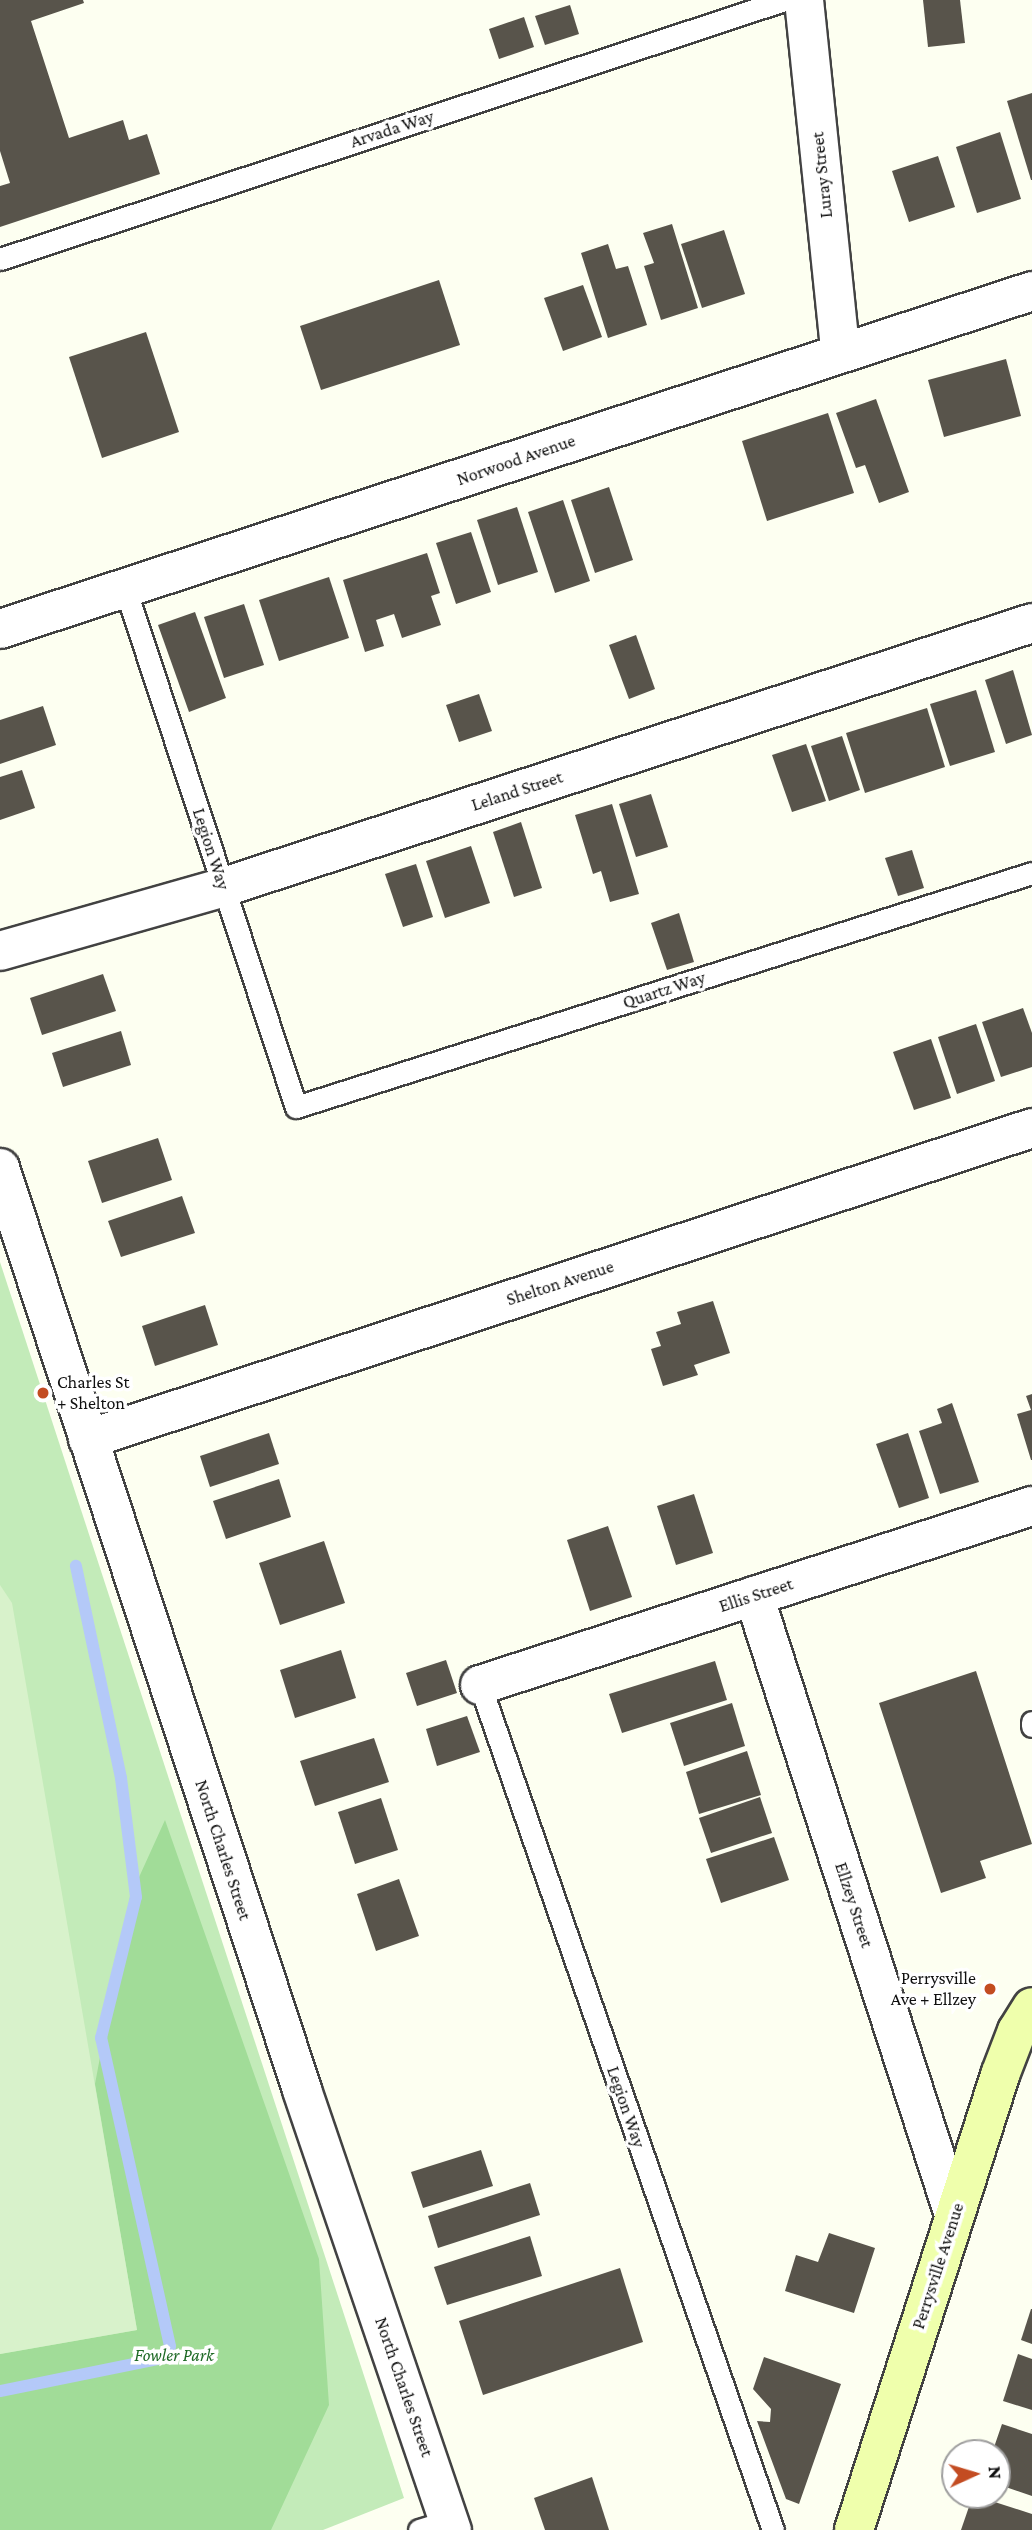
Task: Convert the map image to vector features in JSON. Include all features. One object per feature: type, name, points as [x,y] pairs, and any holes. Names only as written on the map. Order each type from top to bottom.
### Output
[{"type":"main road","name":"Perrysville Avenue","points":[[854,2530],[1000,2075],[1017,2031],[1032,2007]]},
{"type":"street","name":"Luray Street","points":[[804,0],[840,351]]},
{"type":"street","name":"Norwood Avenue","points":[[0,629],[126,591],[840,351],[1032,291]]},
{"type":"street","name":"Leland Street","points":[[0,951],[223,887],[1032,623]]},
{"type":"street","name":"Shelton Avenue","points":[[89,1438],[1032,1128]]},
{"type":"street","name":"North Charles Street","points":[[0,1168],[440,2527]]},
{"type":"street","name":"Ellis Street","points":[[480,1685],[1032,1506]]},
{"type":"street","name":"Ellzey Street","points":[[754,1596],[954,2215]]},
{"type":"lane","name":"Arvada Way","points":[[0,259],[784,0]]},
{"type":"lane","name":"Legion Way","points":[[126,591],[296,1107]]},
{"type":"lane","name":"Quartz Way","points":[[296,1107],[1032,873]]},
{"type":"lane","name":"Legion Way","points":[[480,1685],[773,2530]]},
{"type":"green space","name":"Fowler Park","points":[[0,1262],[404,2498],[323,2530],[0,2530]]},
{"type":"green space","points":[[0,1585],[12,1603],[137,2330],[0,2354]]},
{"type":"green space","points":[[165,1820],[319,2259],[329,2405],[271,2530],[0,2530],[0,2354],[137,2330],[95,2084],[130,1897]]},
{"type":"building","points":[[0,0],[83,0],[84,3],[31,21],[69,138],[123,120],[129,140],[147,134],[160,174],[0,227],[0,186],[10,183],[0,151]]},
{"type":"building","points":[[923,0],[960,0],[965,43],[928,47]]},
{"type":"building","points":[[570,5],[579,34],[545,45],[535,16]]},
{"type":"building","points":[[524,17],[534,47],[499,59],[489,29]]},
{"type":"building","points":[[1032,93],[1032,180],[1031,180],[1007,101]]},
{"type":"building","points":[[1000,132],[1021,199],[977,213],[956,147]]},
{"type":"building","points":[[938,156],[955,207],[909,222],[892,171]]},
{"type":"building","points":[[672,224],[698,308],[661,320],[644,266],[654,263],[643,233]]},
{"type":"building","points":[[724,230],[745,294],[702,308],[681,244]]},
{"type":"building","points":[[608,244],[616,269],[628,266],[647,325],[608,338],[581,253]]},
{"type":"building","points":[[439,280],[460,345],[321,390],[300,326]]},
{"type":"building","points":[[583,285],[602,337],[563,351],[544,298]]},
{"type":"building","points":[[146,332],[179,432],[102,458],[69,357]]},
{"type":"building","points":[[1006,359],[1021,416],[944,437],[928,380]]},
{"type":"building","points":[[876,399],[909,492],[879,503],[865,465],[856,468],[836,413]]},
{"type":"building","points":[[828,413],[854,493],[767,521],[742,441]]},
{"type":"building","points":[[609,487],[633,560],[595,573],[571,500]]},
{"type":"building","points":[[563,500],[590,581],[555,593],[528,512]]},
{"type":"building","points":[[517,507],[538,572],[498,585],[477,520]]},
{"type":"building","points":[[471,532],[491,592],[456,604],[436,543]]},
{"type":"building","points":[[427,553],[440,593],[431,596],[441,625],[402,638],[394,614],[376,620],[384,646],[365,652],[343,580]]},
{"type":"building","points":[[329,577],[349,638],[279,661],[259,600]]},
{"type":"building","points":[[244,604],[264,665],[224,678],[204,617]]},
{"type":"building","points":[[195,612],[226,698],[189,712],[158,625]]},
{"type":"building","points":[[636,635],[655,689],[629,699],[609,645]]},
{"type":"building","points":[[1013,670],[1032,735],[1006,744],[985,680]]},
{"type":"building","points":[[976,690],[995,752],[950,766],[930,704]]},
{"type":"building","points":[[479,694],[492,731],[459,742],[446,705]]},
{"type":"building","points":[[43,706],[56,745],[0,764],[0,720]]},
{"type":"building","points":[[927,708],[945,767],[865,793],[846,733]]},
{"type":"building","points":[[842,736],[860,790],[829,801],[811,746]]},
{"type":"building","points":[[806,744],[826,801],[792,812],[772,755]]},
{"type":"building","points":[[22,770],[35,808],[0,820],[0,777]]},
{"type":"building","points":[[651,794],[668,847],[636,857],[619,804]]},
{"type":"building","points":[[612,804],[639,894],[610,902],[601,871],[593,874],[575,815]]},
{"type":"building","points":[[521,822],[542,888],[514,897],[493,832]]},
{"type":"building","points":[[471,846],[490,903],[445,918],[426,861]]},
{"type":"building","points":[[912,850],[924,888],[898,896],[885,858]]},
{"type":"building","points":[[416,864],[433,917],[403,927],[385,874]]},
{"type":"building","points":[[679,913],[694,962],[667,970],[651,923]]},
{"type":"building","points":[[103,974],[116,1011],[42,1035],[30,998]]},
{"type":"building","points":[[1023,1008],[1032,1033],[1032,1067],[1001,1077],[982,1022]]},
{"type":"building","points":[[976,1024],[995,1081],[957,1094],[938,1037]]},
{"type":"building","points":[[121,1031],[131,1065],[63,1087],[52,1053]]},
{"type":"building","points":[[931,1039],[951,1098],[914,1110],[893,1052]]},
{"type":"building","points":[[158,1138],[172,1180],[102,1203],[88,1161]]},
{"type":"building","points":[[182,1196],[195,1233],[121,1257],[108,1221]]},
{"type":"building","points":[[713,1301],[730,1353],[694,1365],[698,1375],[663,1386],[651,1349],[661,1346],[656,1332],[681,1324],[677,1312]]},
{"type":"building","points":[[205,1305],[218,1345],[155,1366],[142,1326]]},
{"type":"building","points":[[1032,1394],[1031,1460],[1017,1414],[1031,1410],[1026,1396]]},
{"type":"building","points":[[952,1403],[979,1482],[940,1494],[919,1431],[942,1423],[937,1409]]},
{"type":"building","points":[[269,1433],[279,1464],[210,1487],[200,1456]]},
{"type":"building","points":[[908,1433],[929,1498],[899,1508],[876,1444]]},
{"type":"building","points":[[279,1479],[291,1517],[226,1539],[213,1501]]},
{"type":"building","points":[[694,1494],[713,1553],[676,1565],[657,1506]]},
{"type":"building","points":[[608,1526],[632,1597],[590,1611],[567,1540]]},
{"type":"building","points":[[324,1541],[345,1603],[280,1625],[259,1563]]},
{"type":"building","points":[[341,1650],[356,1698],[295,1718],[280,1670]]},
{"type":"building","points":[[446,1660],[457,1693],[417,1706],[406,1673]]},
{"type":"building","points":[[715,1661],[727,1700],[622,1733],[609,1694]]},
{"type":"building","points":[[976,1671],[1032,1844],[980,1861],[986,1878],[941,1893],[879,1703]]},
{"type":"building","points":[[732,1703],[745,1746],[684,1766],[670,1723]]},
{"type":"building","points":[[467,1716],[480,1752],[437,1766],[426,1729]]},
{"type":"building","points":[[374,1738],[389,1782],[315,1806],[300,1761]]},
{"type":"building","points":[[747,1751],[761,1795],[699,1814],[686,1772]]},
{"type":"building","points":[[760,1797],[772,1833],[711,1853],[699,1818]]},
{"type":"building","points":[[381,1798],[398,1850],[355,1864],[338,1812]]},
{"type":"building","points":[[774,1837],[789,1880],[721,1903],[706,1859]]},
{"type":"building","points":[[399,1879],[419,1936],[376,1951],[357,1894]]},
{"type":"building","points":[[481,2150],[493,2186],[423,2208],[411,2172]]},
{"type":"building","points":[[530,2183],[540,2215],[438,2248],[428,2216]]},
{"type":"building","points":[[829,2233],[875,2248],[854,2313],[785,2291],[796,2255],[818,2262]]},
{"type":"building","points":[[530,2236],[542,2276],[447,2305],[434,2267]]},
{"type":"building","points":[[620,2268],[643,2342],[483,2395],[459,2321]]},
{"type":"building","points":[[1032,2309],[1032,2344],[1021,2340]]},
{"type":"building","points":[[1018,2354],[1032,2359],[1032,2410],[1003,2401]]},
{"type":"building","points":[[764,2357],[841,2384],[799,2504],[786,2499],[757,2421],[770,2422],[771,2409],[753,2389]]},
{"type":"building","points":[[1002,2424],[1032,2434],[1032,2496],[1011,2489],[1011,2439],[997,2439]]},
{"type":"building","points":[[592,2477],[609,2530],[545,2530],[534,2498]]},
{"type":"building","points":[[1011,2507],[1032,2514],[1032,2530],[961,2530],[968,2509]]},
{"type":"waterway","points":[[0,2391],[164,2358],[170,2346],[101,2038],[136,1897],[121,1778],[76,1566]]},
{"type":"place","name":"Charles St + Shelton","points":[[43,1393]]},
{"type":"place","name":"Perrysville Ave + Ellzey","points":[[990,1989]]}]
